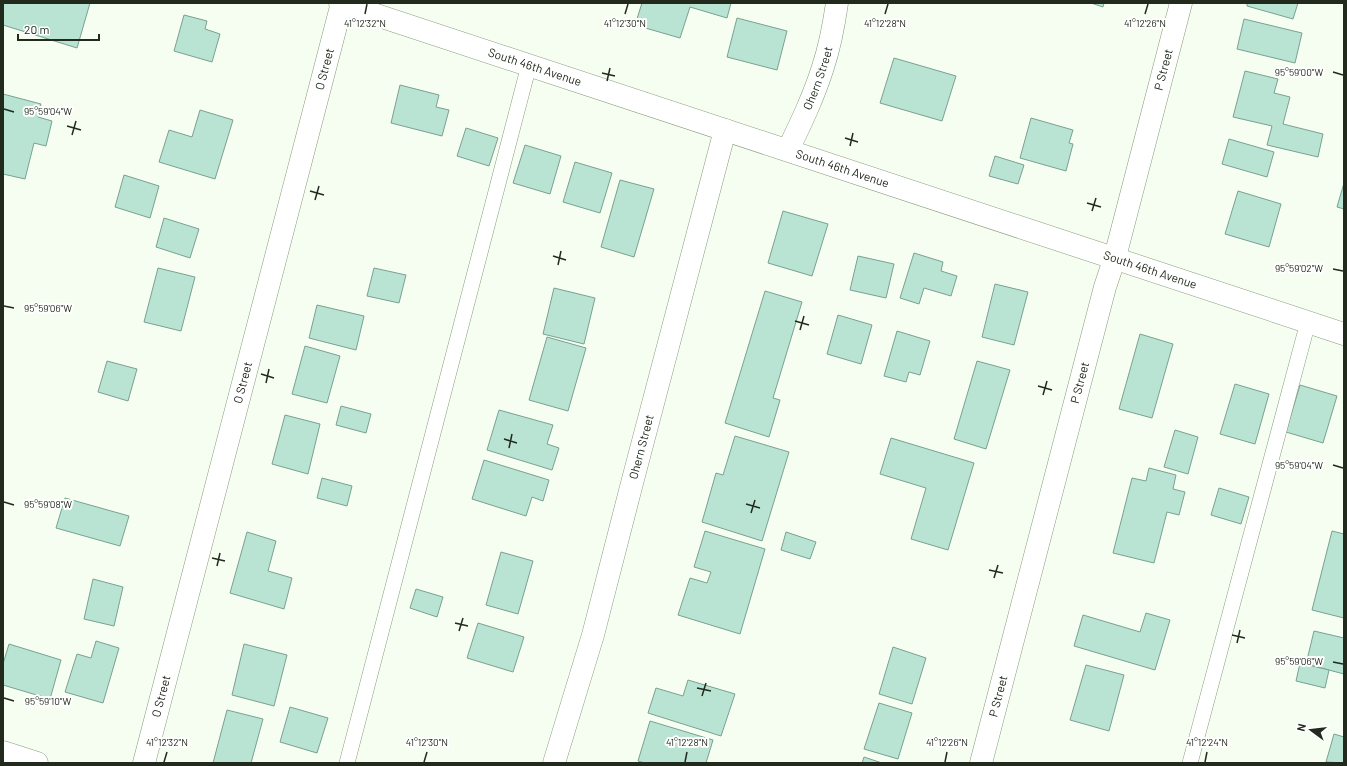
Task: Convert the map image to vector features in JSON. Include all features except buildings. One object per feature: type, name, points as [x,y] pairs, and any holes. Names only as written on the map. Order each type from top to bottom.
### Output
[{"type":"street","name":"South 46th Avenue","points":[[342,3],[1115,257],[1344,334]]},
{"type":"street","name":"O Street","points":[[144,763],[342,3]]},
{"type":"street","name":"Ohern Street","points":[[788,150],[805,114],[823,67],[834,22],[836,3]]},
{"type":"street","name":"P Street","points":[[980,763],[1105,287],[1115,257],[1182,3]]},
{"type":"street","name":"Ohern Street","points":[[554,763],[594,635],[631,487],[725,130]]},
{"type":"street","points":[[3,752],[37,763]]},
{"type":"lane","points":[[347,763],[529,65]]},
{"type":"lane","points":[[1190,763],[1308,322]]}]
